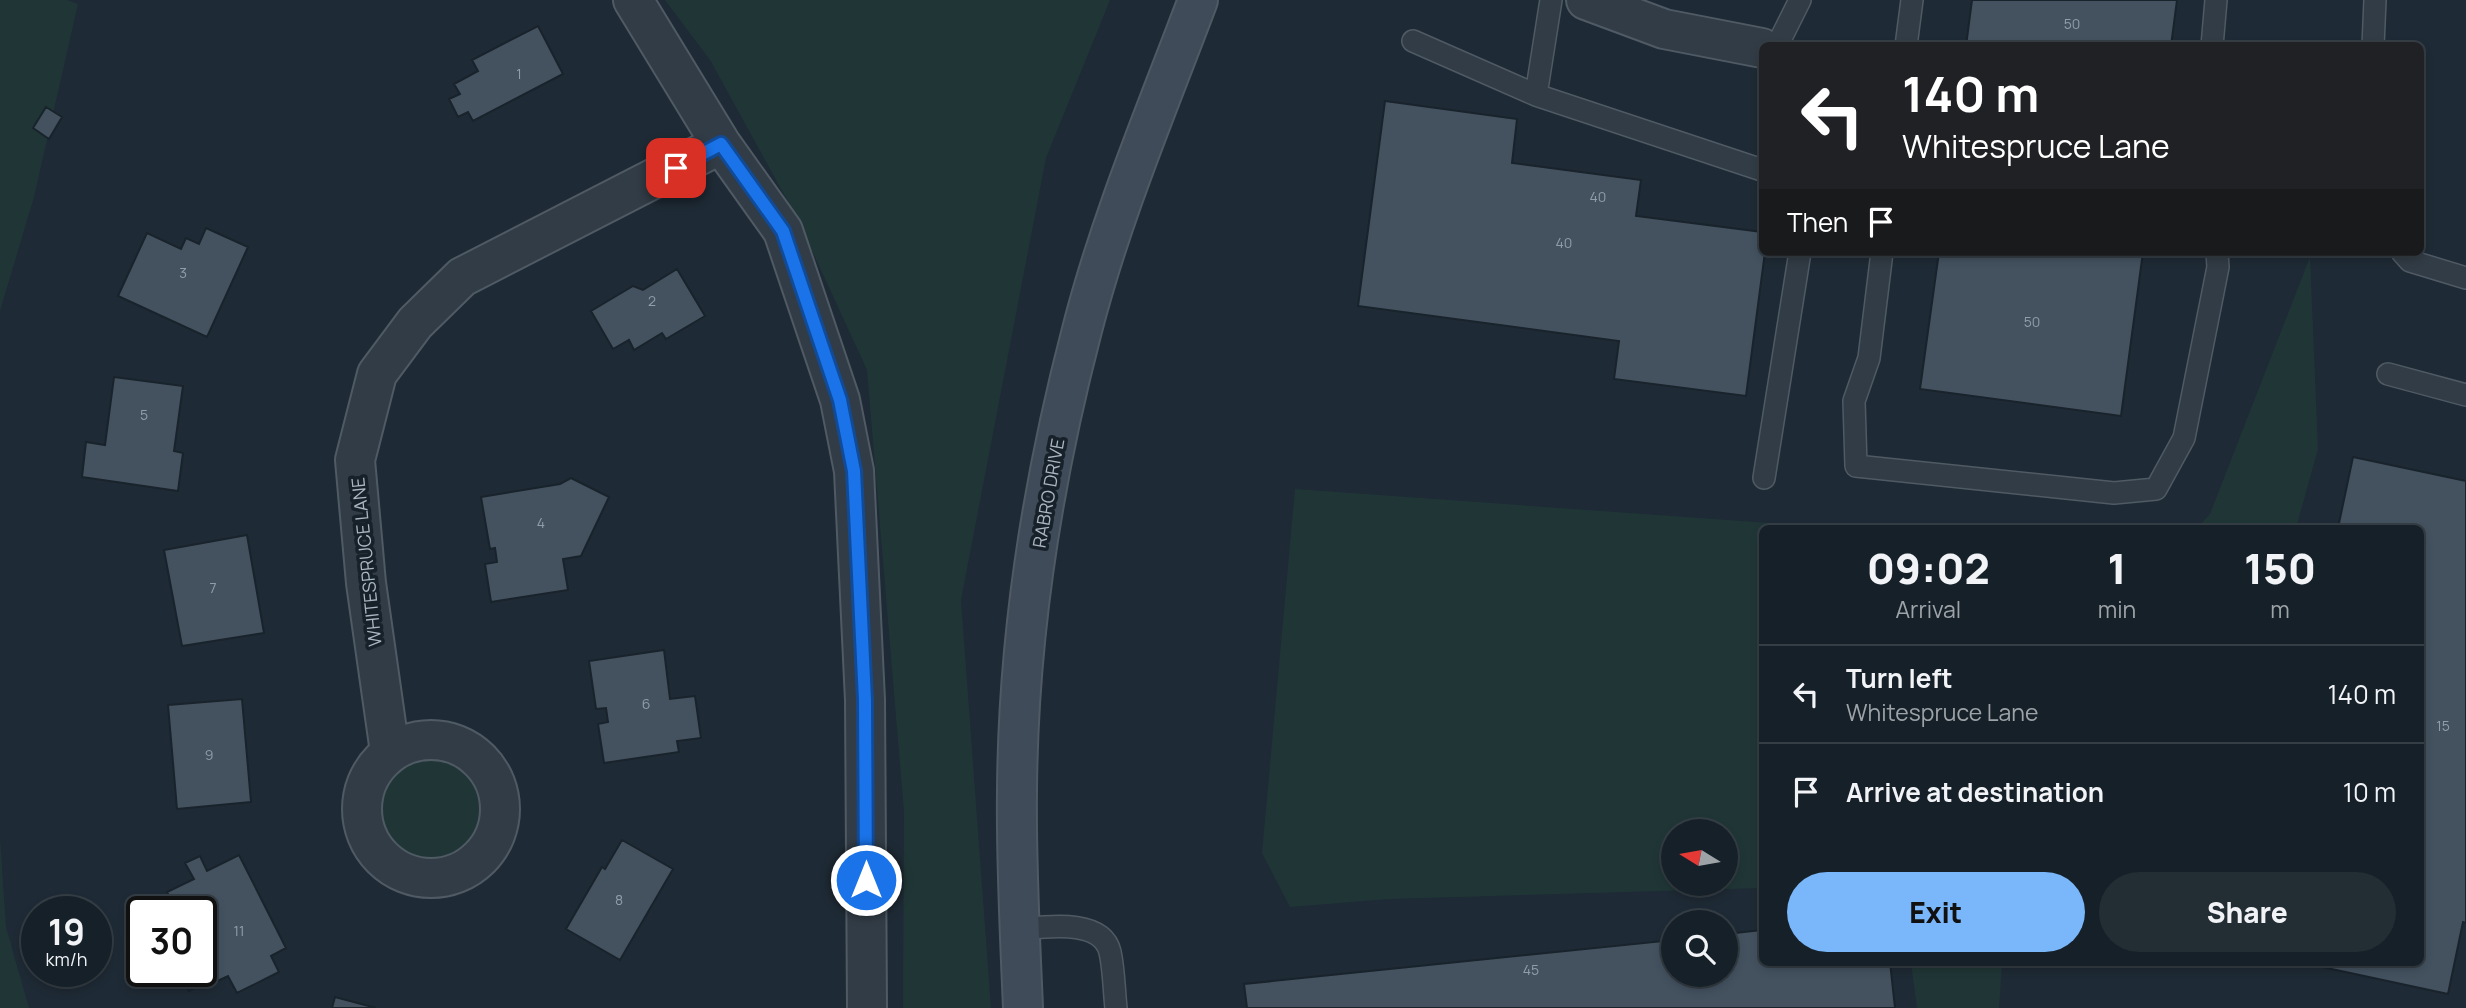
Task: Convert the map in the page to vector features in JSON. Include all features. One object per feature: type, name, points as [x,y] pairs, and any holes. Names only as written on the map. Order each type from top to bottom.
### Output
[{"type":"main road","name":"RABRO DRIVE","points":[[1023,1008],[1017,789],[1030,603],[1045,500],[1070,381],[1100,270],[1139,156],[1198,0]]},
{"type":"street","points":[[633,0],[721,144],[783,231],[840,400],[854,471],[865,700],[867,1008]]},
{"type":"street","points":[[1586,0],[1664,29],[1759,47]]},
{"type":"street","name":"WHITESPRUCE LANE","points":[[390,752],[366,583],[355,460],[377,374],[415,323],[462,277],[721,144]]},
{"type":"lane","points":[[1536,95],[1550,0]]},
{"type":"lane","points":[[1779,42],[1800,0]]},
{"type":"lane","points":[[1907,42],[1912,0]]},
{"type":"lane","points":[[2212,42],[2216,0]]},
{"type":"lane","points":[[2373,42],[2375,0]]},
{"type":"lane","points":[[1413,41],[1536,95],[1759,163]]},
{"type":"lane","points":[[1763,478],[1799,256]]},
{"type":"lane","points":[[1882,256],[1870,358],[1854,401],[1856,466],[2115,493],[2156,489],[2184,438],[2218,267],[2217,256]]},
{"type":"lane","points":[[2406,256],[2410,261],[2466,278]]},
{"type":"lane","points":[[2388,373],[2466,395]]},
{"type":"lane","points":[[1020,929],[1073,925],[1101,938],[1110,949],[1116,1008]]},
{"type":"green space","points":[[0,0],[67,0],[78,4],[34,197],[0,311]]},
{"type":"green space","points":[[665,0],[1110,0],[1046,158],[961,600],[991,1008],[903,1008],[904,812],[867,370],[797,218],[710,60]]},
{"type":"green space","points":[[2310,257],[2318,449],[2297,525],[2200,525],[2210,514]]},
{"type":"green space","points":[[1295,489],[1796,525],[1759,525],[1759,888],[1738,889],[1738,819],[1661,819],[1661,891],[1389,899],[1290,907],[1262,853]]},
{"type":"green space","points":[[433,751],[456,755],[475,768],[488,787],[492,810],[488,833],[475,852],[456,865],[433,869],[410,865],[391,852],[378,833],[374,810],[378,787],[391,768],[410,755]]},
{"type":"green space","points":[[0,838],[6,927],[29,1008],[0,1008]]},
{"type":"green space","points":[[1911,966],[2002,966],[1999,1008],[1917,1008]]},
{"type":"building","points":[[1972,0],[2177,0],[2172,42],[1967,42]]},
{"type":"building","points":[[538,26],[563,74],[473,121],[468,112],[458,117],[449,99],[460,94],[454,84],[478,71],[472,60]]},
{"type":"building","points":[[1385,101],[1517,119],[1512,163],[1641,180],[1636,216],[1759,232],[1759,256],[1764,256],[1746,396],[1614,379],[1619,341],[1358,306]]},
{"type":"building","points":[[46,107],[62,117],[49,139],[33,128]]},
{"type":"building","points":[[206,228],[248,247],[207,337],[118,296],[147,233],[181,249],[186,238],[199,244]]},
{"type":"building","points":[[1938,256],[2142,256],[2121,416],[1920,389]]},
{"type":"building","points":[[677,269],[705,316],[666,339],[662,333],[634,350],[629,340],[613,349],[591,311],[633,286],[643,290]]},
{"type":"building","points":[[114,377],[183,386],[174,451],[183,453],[178,491],[82,477],[86,442],[105,445]]},
{"type":"building","points":[[2353,457],[2466,481],[2466,923],[2463,922],[2448,994],[2318,966],[2424,966],[2424,525],[2339,525]]},
{"type":"building","points":[[571,478],[609,497],[581,556],[563,559],[568,590],[491,602],[485,564],[497,562],[495,548],[490,549],[481,497],[560,484]]},
{"type":"building","points":[[247,535],[264,633],[182,646],[164,550]]},
{"type":"building","points":[[664,650],[670,699],[695,696],[701,738],[677,741],[679,752],[604,763],[598,724],[608,722],[606,708],[596,709],[589,661]]},
{"type":"building","points":[[242,699],[251,802],[177,809],[168,705]]},
{"type":"building","points":[[622,840],[673,869],[620,960],[566,929],[602,867],[605,869]]},
{"type":"building","points":[[239,855],[286,948],[271,956],[279,972],[237,993],[228,976],[217,981],[217,896],[169,896],[167,892],[194,879],[185,863],[200,856],[207,871]]},
{"type":"building","points":[[1759,930],[1759,966],[1890,966],[1895,1008],[1247,1008],[1244,984],[1661,941],[1661,987],[1738,987],[1738,933]]},
{"type":"building","points":[[335,997],[376,1008],[332,1008]]},
{"type":"route","points":[[676,168],[721,144],[783,231],[840,400],[854,471],[865,700],[866,880]]}]
